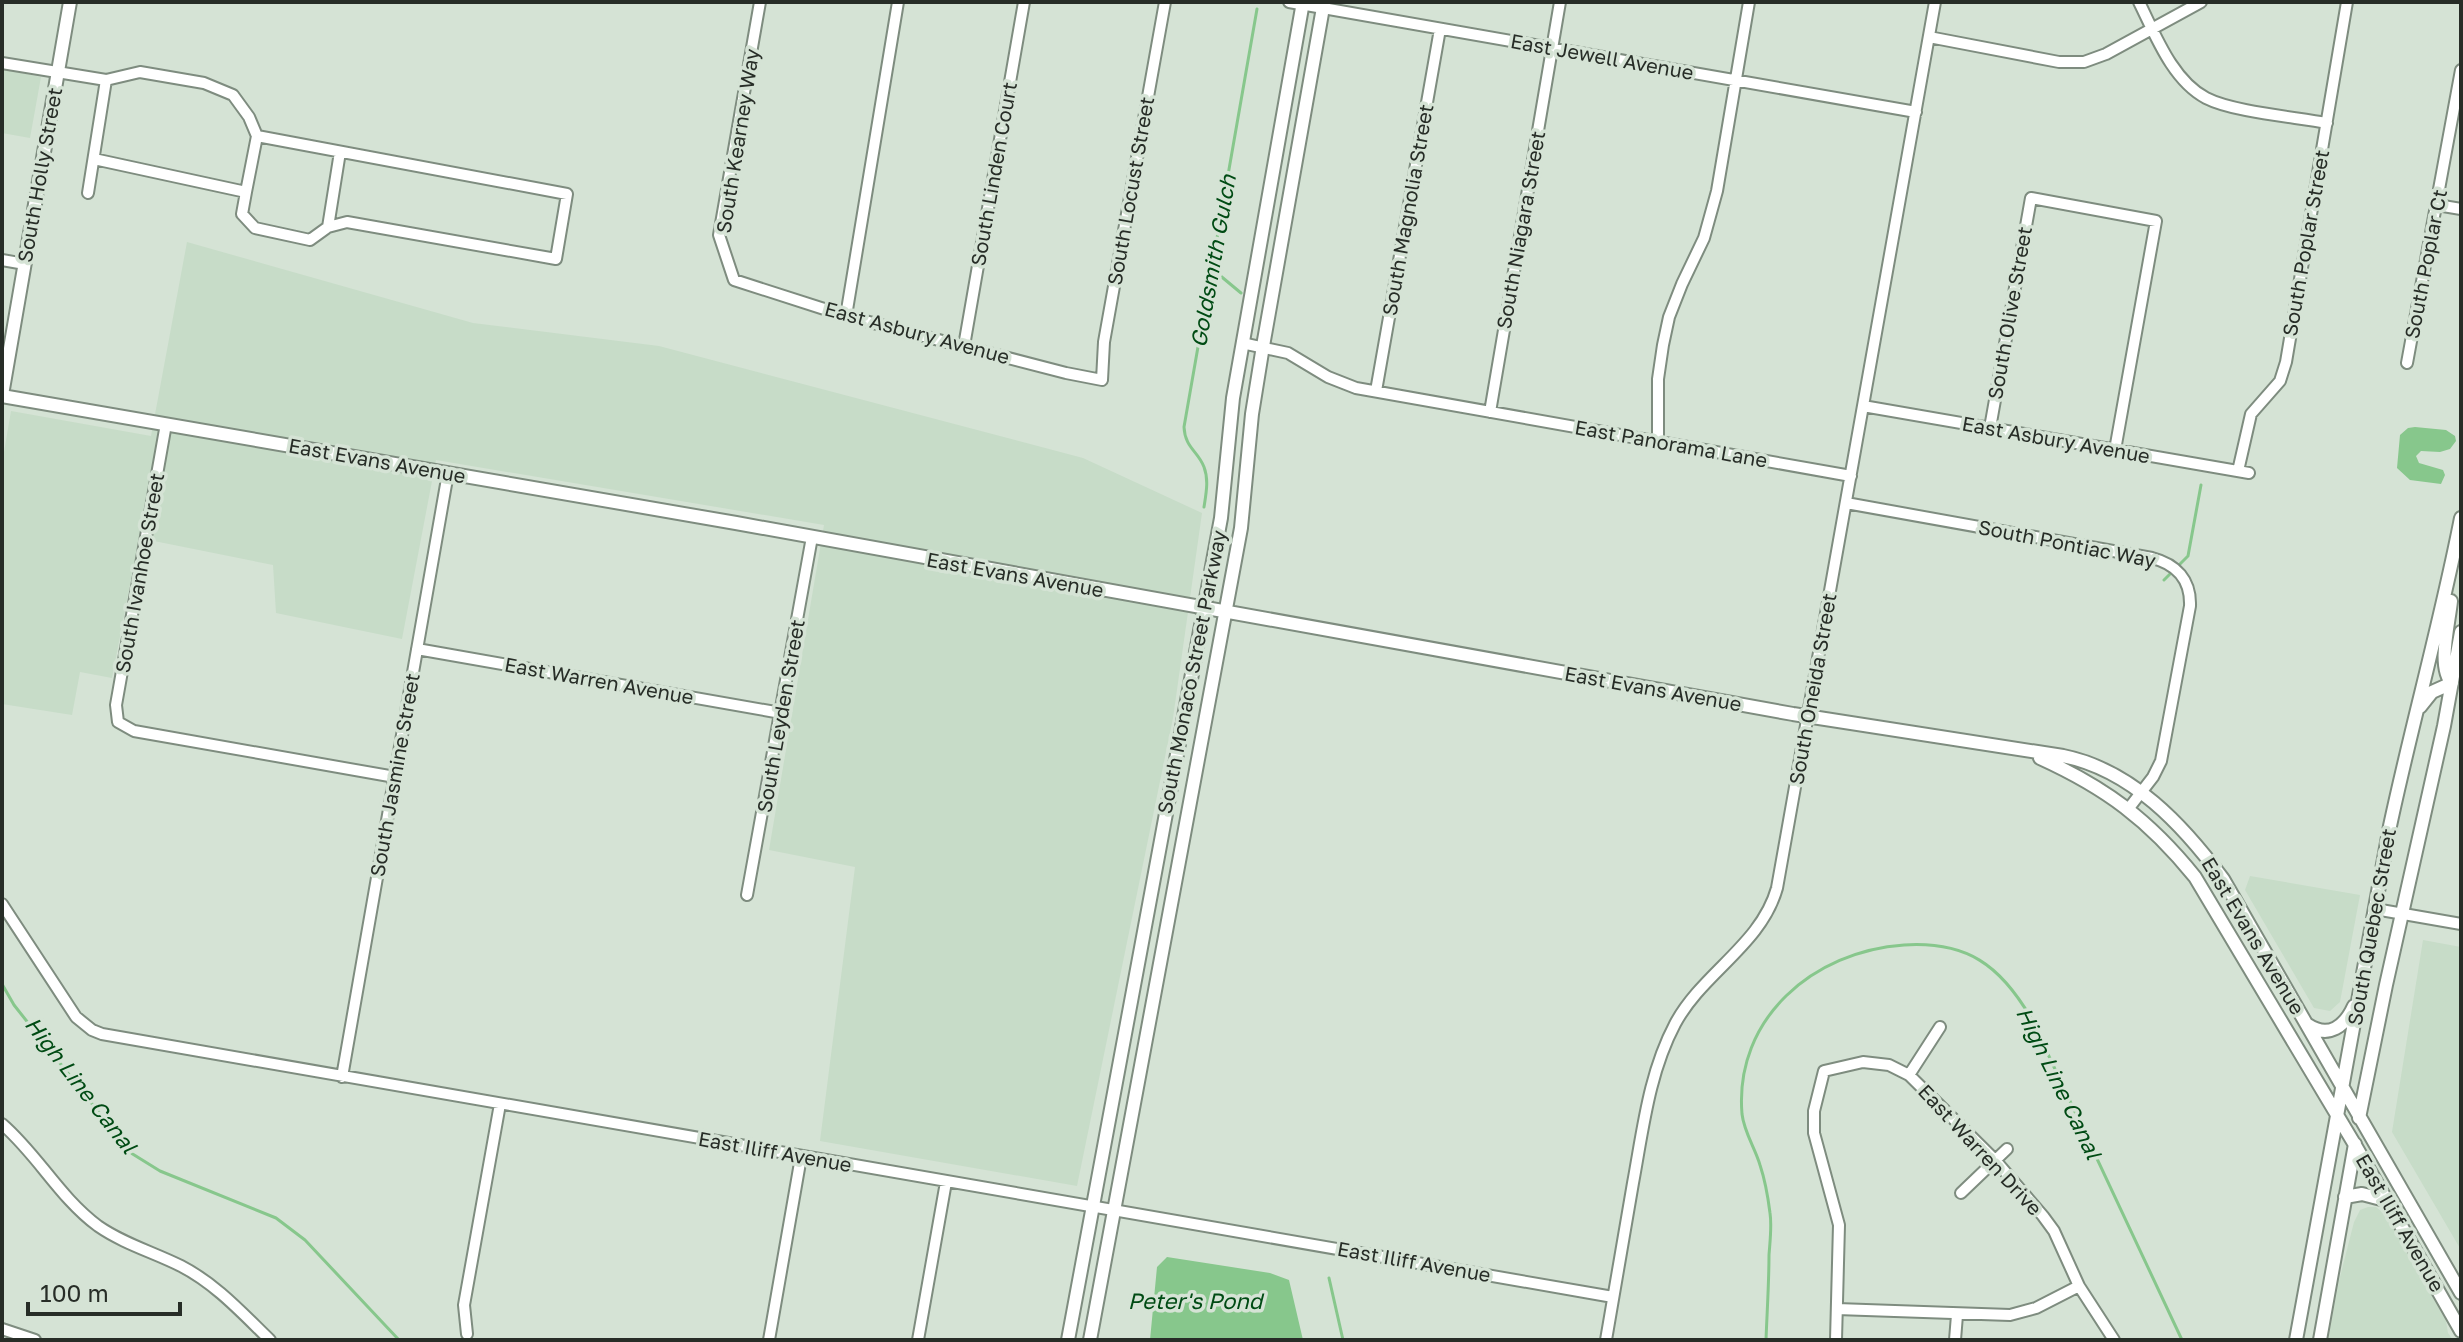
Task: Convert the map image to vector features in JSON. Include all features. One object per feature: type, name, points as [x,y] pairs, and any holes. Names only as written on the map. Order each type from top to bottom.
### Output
[{"type":"main road","name":"South Holly Street","points":[[2,396],[70,2]]},
{"type":"main road","name":"South Monaco Street Parkway","points":[[1068,1340],[1205,609],[1225,495],[1231,413],[1242,343],[1303,3]]},
{"type":"main road","name":"South Monaco Street Parkway","points":[[1090,1340],[1244,507],[1263,346],[1324,5]]},
{"type":"main road","name":"East Evans Avenue","points":[[2,396],[812,537],[1808,716],[2063,756],[2088,763],[2142,793],[2181,828],[2211,863],[2241,909],[2360,1117]]},
{"type":"main road","name":"South Quebec Street","points":[[2296,1340],[2390,826],[2461,518]]},
{"type":"main road","points":[[2415,717],[2427,697],[2452,683],[2446,676],[2444,663],[2451,600],[2450,572]]},
{"type":"main road","name":"South Quebec Street","points":[[2320,1340],[2360,1117],[2461,632]]},
{"type":"main road","name":"East Evans Avenue","points":[[2028,752],[2076,775],[2129,808],[2171,849],[2205,892],[2337,1116]]},
{"type":"main road","points":[[2308,1025],[2321,1031],[2341,1027],[2351,1013],[2363,980]]},
{"type":"main road","name":"East Iliff Avenue","points":[[2337,1116],[2461,1331]]},
{"type":"main road","name":"East Iliff Avenue","points":[[2360,1117],[2461,1293]]},
{"type":"main road","points":[[2345,1197],[2369,1194],[2385,1200]]},
{"type":"street","name":"South Kearney Way","points":[[734,280],[719,235],[760,2]]},
{"type":"street","points":[[846,316],[898,2]]},
{"type":"street","name":"South Linden Court","points":[[964,346],[1024,2]]},
{"type":"street","name":"South Locust Street","points":[[1102,380],[1104,342],[1165,2]]},
{"type":"street","name":"East Jewell Avenue","points":[[1289,2],[1324,5],[1440,29],[1916,112]]},
{"type":"street","name":"South Niagara Street","points":[[1490,412],[1560,2]]},
{"type":"street","points":[[1658,441],[1658,379],[1663,345],[1669,317],[1704,238],[1717,191],[1749,2]]},
{"type":"street","name":"South Oneida Street","points":[[1606,1340],[1646,1109],[1659,1061],[1674,1025],[1688,1003],[1757,929],[1773,901],[1779,882],[1935,2]]},
{"type":"street","points":[[2139,2],[2173,67],[2205,97],[2229,106],[2327,123]]},
{"type":"street","points":[[1929,37],[2059,62],[2084,62],[2106,54],[2201,2]]},
{"type":"street","name":"South Poplar Street","points":[[2244,472],[2251,414],[2276,386],[2283,373],[2347,2]]},
{"type":"street","name":"South Magnolia Street","points":[[1376,391],[1440,29]]},
{"type":"street","points":[[2,63],[106,80],[140,72],[204,83],[233,95],[249,117],[257,136],[242,214],[255,228],[310,240],[328,227],[347,222],[556,259],[567,194],[257,136]]},
{"type":"street","name":"South Poplar Ct","points":[[2407,363],[2461,70]]},
{"type":"street","points":[[88,193],[106,80]]},
{"type":"street","points":[[328,227],[340,152]]},
{"type":"street","points":[[94,159],[246,192]]},
{"type":"street","name":"South Olive Street","points":[[1990,428],[2031,198],[2156,221],[2115,450]]},
{"type":"street","points":[[2437,205],[2461,209]]},
{"type":"street","points":[[2,260],[25,264]]},
{"type":"street","name":"East Asbury Avenue","points":[[734,280],[846,316],[1102,380]]},
{"type":"street","points":[[1242,343],[1296,357],[1340,382],[1490,412]]},
{"type":"street","name":"East Asbury Avenue","points":[[1863,406],[2244,472]]},
{"type":"street","name":"East Panorama Lane","points":[[1490,412],[1851,476]]},
{"type":"street","name":"South Ivanhoe Street","points":[[166,424],[116,705],[118,722],[134,731],[395,777]]},
{"type":"street","name":"South Jasmine Street","points":[[342,1077],[448,473]]},
{"type":"street","name":"South Pontiac Way","points":[[1846,503],[2152,558],[2177,570],[2189,588],[2190,606],[2163,751],[2155,773],[2129,808]]},
{"type":"street","name":"South Leyden Street","points":[[747,895],[812,537]]},
{"type":"street","name":"East Warren Avenue","points":[[417,649],[781,713]]},
{"type":"street","name":"East Iliff Avenue","points":[[2,904],[76,1017],[92,1030],[119,1038],[1613,1297]]},
{"type":"street","points":[[2375,909],[2461,924]]},
{"type":"street","points":[[1909,1075],[1940,1027]]},
{"type":"street","name":"East Warren Drive","points":[[1837,1309],[1839,1225],[1814,1133],[1814,1111],[1824,1071],[1863,1062],[1889,1065],[1909,1075],[1995,1160],[2047,1222],[2079,1286],[2114,1340]]},
{"type":"street","points":[[467,1334],[464,1305],[500,1104]]},
{"type":"street","points":[[2,1124],[22,1142],[55,1185],[82,1213],[124,1241],[194,1274],[228,1299],[270,1340]]},
{"type":"street","points":[[1961,1193],[2007,1149]]},
{"type":"street","points":[[769,1340],[801,1157]]},
{"type":"street","points":[[918,1340],[946,1182]]},
{"type":"street","points":[[1836,1340],[1837,1309],[1957,1315],[2020,1314],[2079,1286]]},
{"type":"street","points":[[1955,1340],[1957,1315]]},
{"type":"street","points":[[2,1329],[35,1340]]},
{"type":"shaded area","points":[[2,69],[41,77],[30,138],[2,133]]},
{"type":"shaded area","points":[[187,242],[473,323],[659,346],[1083,458],[1202,513],[1173,718],[1077,1186],[820,1141],[855,867],[769,850],[824,525],[436,460],[402,639],[276,613],[273,565],[139,538],[112,678],[80,672],[72,715],[2,704],[2,464],[11,411],[151,436]]},
{"type":"shaded area","points":[[2250,876],[2360,895],[2340,1002],[2330,1011],[2314,1008],[2245,890]]},
{"type":"shaded area","points":[[2423,940],[2461,947],[2461,1250],[2392,1132]]},
{"type":"shaded area","points":[[2376,1207],[2386,1215],[2446,1321],[2453,1340],[2328,1340],[2354,1222],[2360,1210]]},
{"type":"water","points":[[2408,428],[2446,430],[2455,436],[2456,441],[2450,449],[2421,451],[2416,456],[2419,463],[2443,470],[2445,475],[2441,484],[2410,480],[2397,468],[2400,435]]},
{"type":"water","name":"Peter's Pond","points":[[1167,1257],[1270,1273],[1289,1280],[1303,1340],[1150,1340],[1157,1267]]},
{"type":"waterway","name":"Goldsmith Gulch","points":[[1204,507],[1206,472],[1189,445],[1184,427],[1257,9]]},
{"type":"waterway","points":[[1211,268],[1241,293]]},
{"type":"waterway","points":[[2164,580],[2188,556],[2201,485]]},
{"type":"waterway","name":"High Line Canal","points":[[1766,1340],[1771,1218],[1762,1171],[1742,1114],[1743,1079],[1751,1048],[1766,1020],[1786,996],[1811,976],[1840,960],[1871,950],[1904,945],[1946,947],[1964,952],[1994,971],[2019,999],[2031,1018],[2182,1340]]},
{"type":"waterway","name":"High Line Canal","points":[[2,984],[14,1005],[131,1153],[160,1171],[276,1218],[305,1240],[399,1340]]},
{"type":"waterway","name":"Goldsmith Gulch","points":[[1329,1278],[1343,1340]]}]
